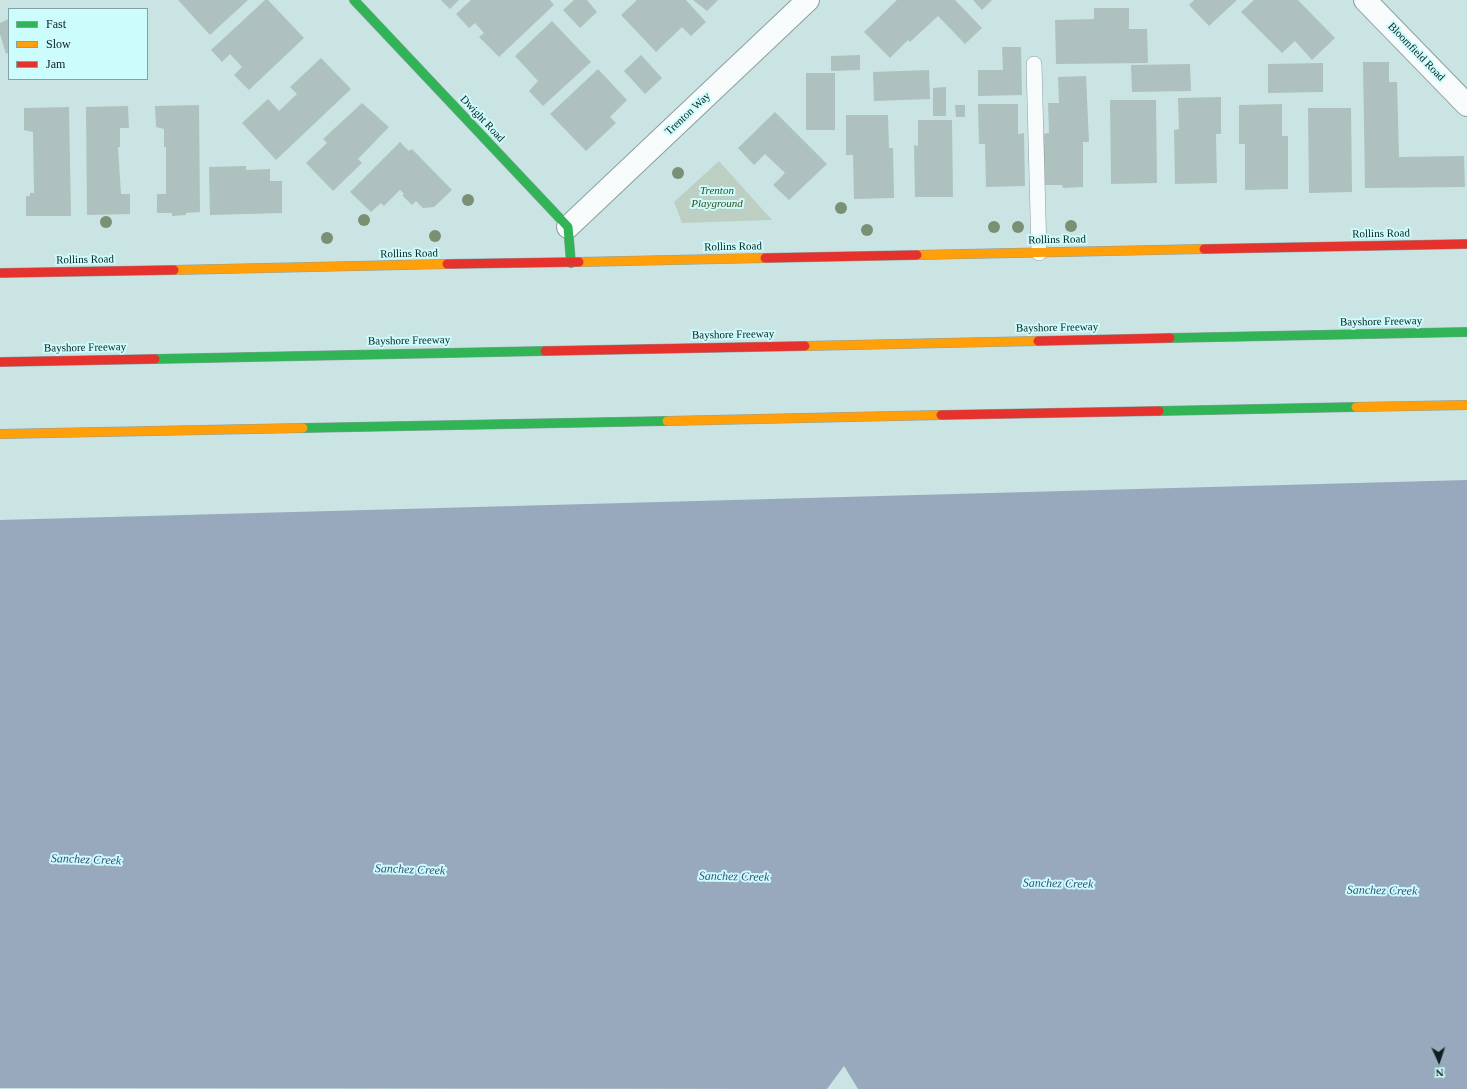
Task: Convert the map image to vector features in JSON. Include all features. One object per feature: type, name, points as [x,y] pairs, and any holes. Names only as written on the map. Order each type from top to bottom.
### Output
[{"type":"main road","name":"Dwight Road","points":[[354,0],[568,227]]},
{"type":"main road","points":[[568,227],[571,263]]},
{"type":"main road","name":"Rollins Road","points":[[0,273],[571,263],[1467,244]]},
{"type":"main road","name":"Bayshore Freeway","points":[[0,362],[1467,332]]},
{"type":"main road","points":[[0,434],[1467,405]]},
{"type":"street","name":"Trenton Way","points":[[568,227],[808,0]]},
{"type":"street","name":"Bloomfield Road","points":[[1365,0],[1467,105]]},
{"type":"lane","points":[[1034,64],[1040,253]]},
{"type":"green space","name":"Trenton Playground","points":[[719,161],[772,220],[682,223],[674,202]]},
{"type":"water","name":"Sanchez Creek","points":[[1467,480],[1467,1089],[858,1089],[844,1066],[827,1089],[0,1088],[0,520]]},
{"type":"building","points":[[178,0],[248,0],[210,35]]},
{"type":"building","points":[[265,0],[268,0],[304,38],[249,90],[234,75],[242,67],[230,54],[222,62],[211,50]]},
{"type":"building","points":[[441,0],[459,0],[450,9]]},
{"type":"building","points":[[471,0],[550,0],[554,5],[499,57],[479,37],[484,33],[475,23],[469,28],[456,14]]},
{"type":"building","points":[[574,0],[587,0],[597,12],[580,28],[563,10]]},
{"type":"building","points":[[637,0],[686,0],[706,22],[691,36],[682,27],[656,52],[621,15]]},
{"type":"building","points":[[693,0],[718,0],[707,11]]},
{"type":"building","points":[[897,0],[955,0],[982,28],[965,44],[938,16],[910,42],[908,40],[890,58],[864,32]]},
{"type":"building","points":[[973,0],[992,0],[982,10]]},
{"type":"building","points":[[1194,0],[1237,0],[1209,26],[1189,5]]},
{"type":"building","points":[[1254,0],[1298,0],[1335,38],[1312,60],[1295,41],[1282,53],[1241,12]]},
{"type":"building","points":[[1094,8],[1129,8],[1129,29],[1147,29],[1148,63],[1056,64],[1055,20],[1094,19]]},
{"type":"building","points":[[8,19],[8,53],[6,54],[0,34],[0,23]]},
{"type":"building","points":[[552,21],[591,62],[543,106],[529,91],[538,81],[515,56]]},
{"type":"building","points":[[1002,47],[1021,47],[1022,95],[978,96],[978,70],[1003,70]]},
{"type":"building","points":[[641,55],[662,78],[645,94],[624,71]]},
{"type":"building","points":[[860,55],[860,70],[831,71],[831,56]]},
{"type":"building","points":[[321,58],[351,89],[276,160],[242,123],[268,99],[279,111],[297,94],[290,87]]},
{"type":"building","points":[[1363,62],[1389,62],[1389,82],[1397,82],[1399,157],[1464,156],[1465,187],[1365,188]]},
{"type":"building","points":[[1323,63],[1323,92],[1268,93],[1268,64]]},
{"type":"building","points":[[1190,64],[1191,91],[1132,92],[1131,65]]},
{"type":"building","points":[[598,69],[627,100],[610,117],[616,123],[586,151],[550,114]]},
{"type":"building","points":[[929,70],[930,99],[874,101],[873,72]]},
{"type":"building","points":[[806,73],[835,73],[835,130],[806,130]]},
{"type":"building","points":[[1086,76],[1089,142],[1083,142],[1083,187],[1063,188],[1062,185],[1045,185],[1043,134],[1049,133],[1048,103],[1059,103],[1058,77]]},
{"type":"building","points":[[946,87],[946,116],[933,116],[933,88]]},
{"type":"building","points":[[1221,97],[1221,134],[1216,134],[1217,183],[1175,184],[1174,130],[1179,129],[1178,98]]},
{"type":"building","points":[[1110,100],[1156,100],[1157,183],[1111,184]]},
{"type":"building","points":[[362,103],[389,127],[358,159],[362,163],[333,191],[306,163],[327,143],[323,139]]},
{"type":"building","points":[[978,104],[1018,104],[1018,134],[1024,133],[1025,186],[986,187],[985,144],[979,144]]},
{"type":"building","points":[[1282,104],[1282,136],[1288,136],[1288,189],[1245,190],[1245,144],[1239,144],[1239,105]]},
{"type":"building","points":[[199,105],[200,212],[172,216],[172,213],[157,213],[157,194],[166,194],[166,147],[164,147],[164,129],[156,127],[155,106]]},
{"type":"building","points":[[955,105],[965,105],[965,117],[956,117]]},
{"type":"building","points":[[128,106],[129,128],[120,128],[120,147],[118,147],[121,194],[130,194],[130,214],[87,215],[86,107]]},
{"type":"building","points":[[69,107],[71,216],[26,216],[26,196],[30,196],[30,193],[34,193],[33,132],[24,130],[24,108]]},
{"type":"building","points":[[1308,108],[1351,108],[1352,192],[1309,193]]},
{"type":"building","points":[[775,112],[827,164],[789,200],[773,185],[785,173],[765,154],[754,165],[738,148]]},
{"type":"building","points":[[846,115],[888,115],[889,148],[893,148],[894,198],[854,199],[853,155],[846,155]]},
{"type":"building","points":[[918,120],[952,120],[953,197],[915,197],[914,145],[918,146]]},
{"type":"building","points":[[400,142],[409,151],[412,149],[452,190],[434,207],[423,208],[416,201],[412,205],[402,195],[404,194],[400,190],[384,206],[381,203],[371,212],[350,192]]},
{"type":"building","points":[[246,166],[246,170],[270,169],[270,181],[282,181],[282,213],[210,215],[209,167]]},
{"type":"traffic: fast","points":[[354,0],[568,227],[571,263]]},
{"type":"traffic: fast","points":[[1170,338],[1467,332]]},
{"type":"traffic: fast","points":[[155,359],[545,351]]},
{"type":"traffic: fast","points":[[1159,411],[1356,407]]},
{"type":"traffic: fast","points":[[303,428],[667,421]]},
{"type":"traffic: slow","points":[[917,255],[1204,249]]},
{"type":"traffic: slow","points":[[579,262],[765,258]]},
{"type":"traffic: slow","points":[[174,270],[447,264]]},
{"type":"traffic: slow","points":[[805,346],[1038,341]]},
{"type":"traffic: slow","points":[[1356,407],[1467,405]]},
{"type":"traffic: slow","points":[[667,421],[941,415]]},
{"type":"traffic: slow","points":[[0,434],[303,428]]},
{"type":"traffic: jam","points":[[1204,249],[1467,244]]},
{"type":"traffic: jam","points":[[765,258],[917,255]]},
{"type":"traffic: jam","points":[[447,264],[579,262]]},
{"type":"traffic: jam","points":[[0,273],[174,270]]},
{"type":"traffic: jam","points":[[1038,341],[1170,338]]},
{"type":"traffic: jam","points":[[545,351],[805,346]]},
{"type":"traffic: jam","points":[[0,362],[155,359]]},
{"type":"traffic: jam","points":[[941,415],[1159,411]]}]
